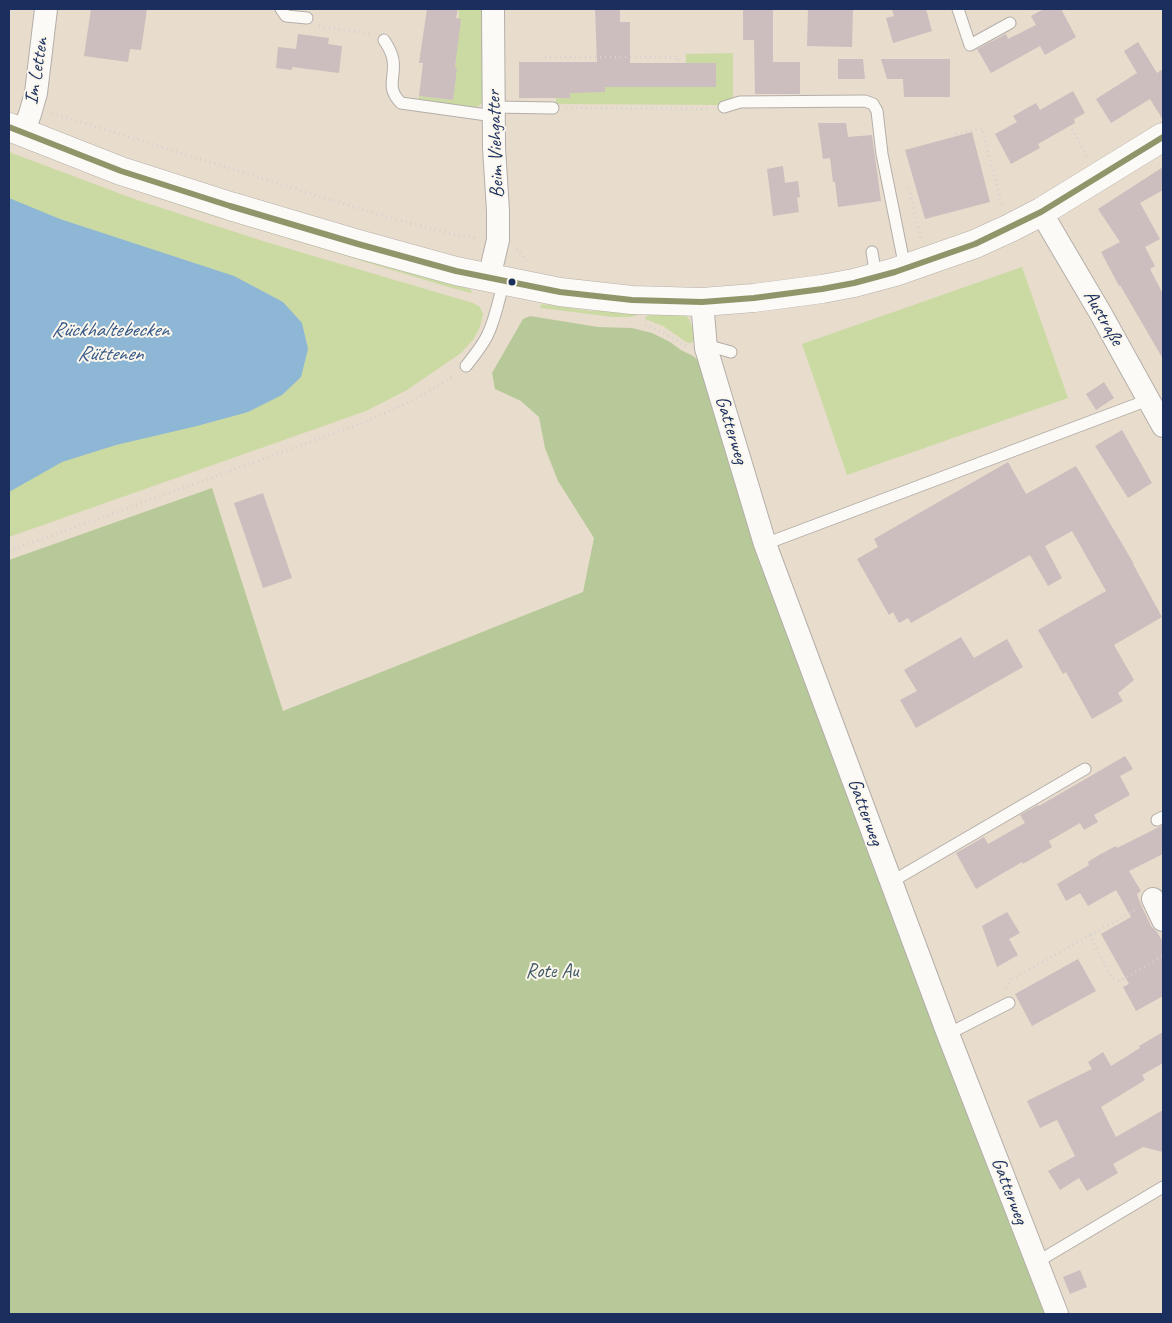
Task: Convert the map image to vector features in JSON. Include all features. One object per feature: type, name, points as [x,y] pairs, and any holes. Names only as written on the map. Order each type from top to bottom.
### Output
[{"type":"main road","points":[[16,130],[121,171],[230,206],[456,271],[560,292],[651,301],[702,302],[754,298],[822,289],[874,265],[905,269],[975,244],[1041,212],[1163,136]]},
{"type":"street","name":"Im Letten","points":[[16,130],[32,107],[36,92],[46,9]]},
{"type":"street","name":"Beim Viehgatter","points":[[492,9],[494,148],[498,211],[497,279]]},
{"type":"street","name":"Austraße","points":[[1041,212],[1101,314],[1163,426]]},
{"type":"street","name":"Gatterweg","points":[[702,302],[706,348],[760,504],[765,544],[948,1034],[1057,1314]]},
{"type":"street","points":[[1153,899],[1163,920]]},
{"type":"lane","points":[[281,9],[286,16],[307,18]]},
{"type":"lane","points":[[958,9],[970,45],[1010,23]]},
{"type":"lane","points":[[384,40],[393,60],[392,89],[394,96],[401,103],[494,112],[553,108]]},
{"type":"lane","points":[[724,107],[740,102],[865,101],[873,104],[877,111],[882,154],[905,269]]},
{"type":"lane","points":[[466,366],[488,333],[496,311],[497,279]]},
{"type":"lane","points":[[706,348],[713,347],[731,352]]},
{"type":"lane","points":[[765,544],[1148,400]]},
{"type":"lane","points":[[891,882],[1085,769]]},
{"type":"lane","points":[[948,1034],[1009,1003]]},
{"type":"lane","points":[[1036,1262],[1163,1187]]},
{"type":"path","points":[[307,18],[306,24],[384,36],[384,40]]},
{"type":"path","points":[[545,57],[678,57],[678,63]]},
{"type":"path","points":[[626,57],[626,63]]},
{"type":"path","points":[[32,107],[373,213],[452,234],[478,238]]},
{"type":"path","points":[[553,108],[702,110],[724,107]]},
{"type":"path","points":[[956,134],[982,128],[1003,207]]},
{"type":"path","points":[[1072,129],[1088,158]]},
{"type":"path","points":[[909,188],[922,240]]},
{"type":"path","points":[[517,249],[529,263]]},
{"type":"path","points":[[9,551],[368,421],[425,394],[466,366]]},
{"type":"path","points":[[1009,1003],[1003,993],[1011,980],[1153,899]]},
{"type":"path","points":[[1090,935],[1111,977],[1120,981],[1163,956]]},
{"type":"green space","points":[[459,9],[484,9],[484,102],[474,109],[419,100],[419,96],[453,100]]},
{"type":"green space","points":[[733,53],[733,98],[721,105],[556,104],[556,98],[570,98],[570,62],[590,92],[605,92],[605,87],[716,87],[686,63],[686,54]]},
{"type":"green space","points":[[27,148],[472,291],[471,293],[452,288],[203,213],[128,188]]},
{"type":"green space","points":[[9,152],[137,200],[266,242],[473,303],[480,307],[483,314],[480,327],[473,340],[461,353],[407,390],[366,411],[9,537]]},
{"type":"green space","points":[[1022,267],[1068,398],[847,475],[802,344]]},
{"type":"green space","points":[[542,304],[591,311],[644,313],[630,317],[613,317],[541,308]]},
{"type":"green space","points":[[652,314],[685,315],[689,319],[695,334],[693,342],[686,342],[663,326],[645,319],[646,316]]},
{"type":"green space","name":"Rote Au","points":[[530,316],[598,327],[632,328],[652,333],[693,356],[704,366],[1057,1314],[9,1314],[9,560],[212,488],[283,711],[583,592],[594,538],[558,481],[545,448],[539,417],[521,401],[495,389],[492,373],[523,319]]},
{"type":"water","name":"Rückhaltebecken Rüttenen","points":[[9,198],[60,219],[234,276],[283,302],[302,323],[308,349],[301,377],[282,395],[248,412],[116,445],[62,462],[9,492]]},
{"type":"building","points":[[91,9],[147,9],[141,50],[130,49],[128,62],[84,56]]},
{"type":"building","points":[[427,9],[458,9],[456,18],[461,19],[453,100],[419,96],[423,63],[419,63]]},
{"type":"building","points":[[595,9],[620,9],[620,22],[630,22],[630,63],[716,63],[716,87],[605,87],[605,92],[570,93],[570,98],[519,98],[519,62],[597,62]]},
{"type":"building","points":[[743,9],[773,9],[773,62],[800,62],[800,94],[755,94],[754,40],[743,40]]},
{"type":"building","points":[[808,9],[853,9],[852,47],[807,46]]},
{"type":"building","points":[[892,9],[926,9],[932,31],[893,43],[886,18],[894,16]]},
{"type":"building","points":[[1044,9],[1061,9],[1076,37],[1045,55],[1040,46],[991,73],[977,49],[1006,34],[1008,39],[1036,25],[1031,16]]},
{"type":"building","points":[[298,34],[329,38],[328,44],[342,46],[339,73],[292,67],[292,70],[276,68],[278,47],[296,49]]},
{"type":"building","points":[[1138,42],[1157,73],[1163,69],[1163,120],[1150,99],[1111,123],[1096,99],[1137,73],[1124,51]]},
{"type":"building","points":[[838,59],[863,59],[865,79],[838,79]]},
{"type":"building","points":[[881,59],[950,59],[950,97],[904,97],[903,79],[887,79]]},
{"type":"building","points":[[1073,91],[1085,113],[1074,119],[1075,123],[1038,144],[1040,148],[1011,164],[995,134],[1017,122],[1013,116],[1036,103],[1040,110]]},
{"type":"building","points":[[818,123],[846,123],[848,137],[872,135],[881,201],[838,207],[830,158],[823,159]]},
{"type":"building","points":[[972,132],[990,202],[925,219],[905,150]]},
{"type":"building","points":[[783,166],[785,183],[798,181],[800,197],[797,198],[799,212],[773,216],[767,169]]},
{"type":"building","points":[[1163,167],[1163,190],[1140,203],[1160,239],[1145,247],[1155,266],[1150,269],[1163,294],[1163,359],[1101,252],[1120,242],[1098,209]]},
{"type":"building","points":[[1104,382],[1114,398],[1096,410],[1086,394]]},
{"type":"building","points":[[1122,430],[1152,483],[1128,498],[1095,446]]},
{"type":"building","points":[[1008,462],[1026,494],[1076,466],[1134,564],[1162,617],[1114,645],[1134,680],[1118,693],[1123,701],[1092,719],[1066,672],[1063,674],[1038,630],[1106,591],[1072,531],[1045,546],[1062,578],[1048,586],[1030,555],[911,623],[908,618],[899,623],[893,612],[889,615],[857,559],[878,547],[874,539]]},
{"type":"building","points":[[263,493],[292,578],[263,588],[234,503]]},
{"type":"building","points":[[961,637],[974,658],[1007,639],[1023,667],[916,728],[900,700],[917,691],[904,670]]},
{"type":"building","points":[[1125,756],[1133,769],[1120,776],[1130,795],[1094,815],[1098,822],[1084,830],[1080,823],[1049,841],[1052,847],[976,889],[956,853],[984,837],[988,844],[1025,823],[1020,815]]},
{"type":"building","points":[[1163,825],[1163,854],[1129,871],[1141,891],[1137,894],[1151,926],[1163,942],[1163,996],[1136,1011],[1123,987],[1129,984],[1101,934],[1131,917],[1116,890],[1088,906],[1080,893],[1066,901],[1057,884],[1089,865],[1088,862],[1099,855]]},
{"type":"building","points":[[1007,912],[1020,933],[1009,939],[1018,955],[997,967],[982,926]]},
{"type":"building","points":[[1078,959],[1096,991],[1032,1026],[1015,994]]},
{"type":"building","points":[[1163,1032],[1163,1063],[1142,1075],[1145,1080],[1101,1107],[1116,1137],[1163,1110],[1163,1152],[1143,1147],[1113,1164],[1118,1173],[1087,1191],[1079,1178],[1060,1190],[1048,1171],[1075,1156],[1057,1120],[1040,1128],[1027,1101],[1092,1069],[1088,1062],[1103,1052],[1111,1066]]},
{"type":"building","points":[[1080,1270],[1087,1287],[1070,1294],[1063,1277]]},
{"type":"transit line","points":[[9,127],[121,171],[230,206],[456,271],[560,292],[632,300],[702,302],[754,298],[854,283],[895,272],[975,244],[1041,212],[1163,137]]}]
